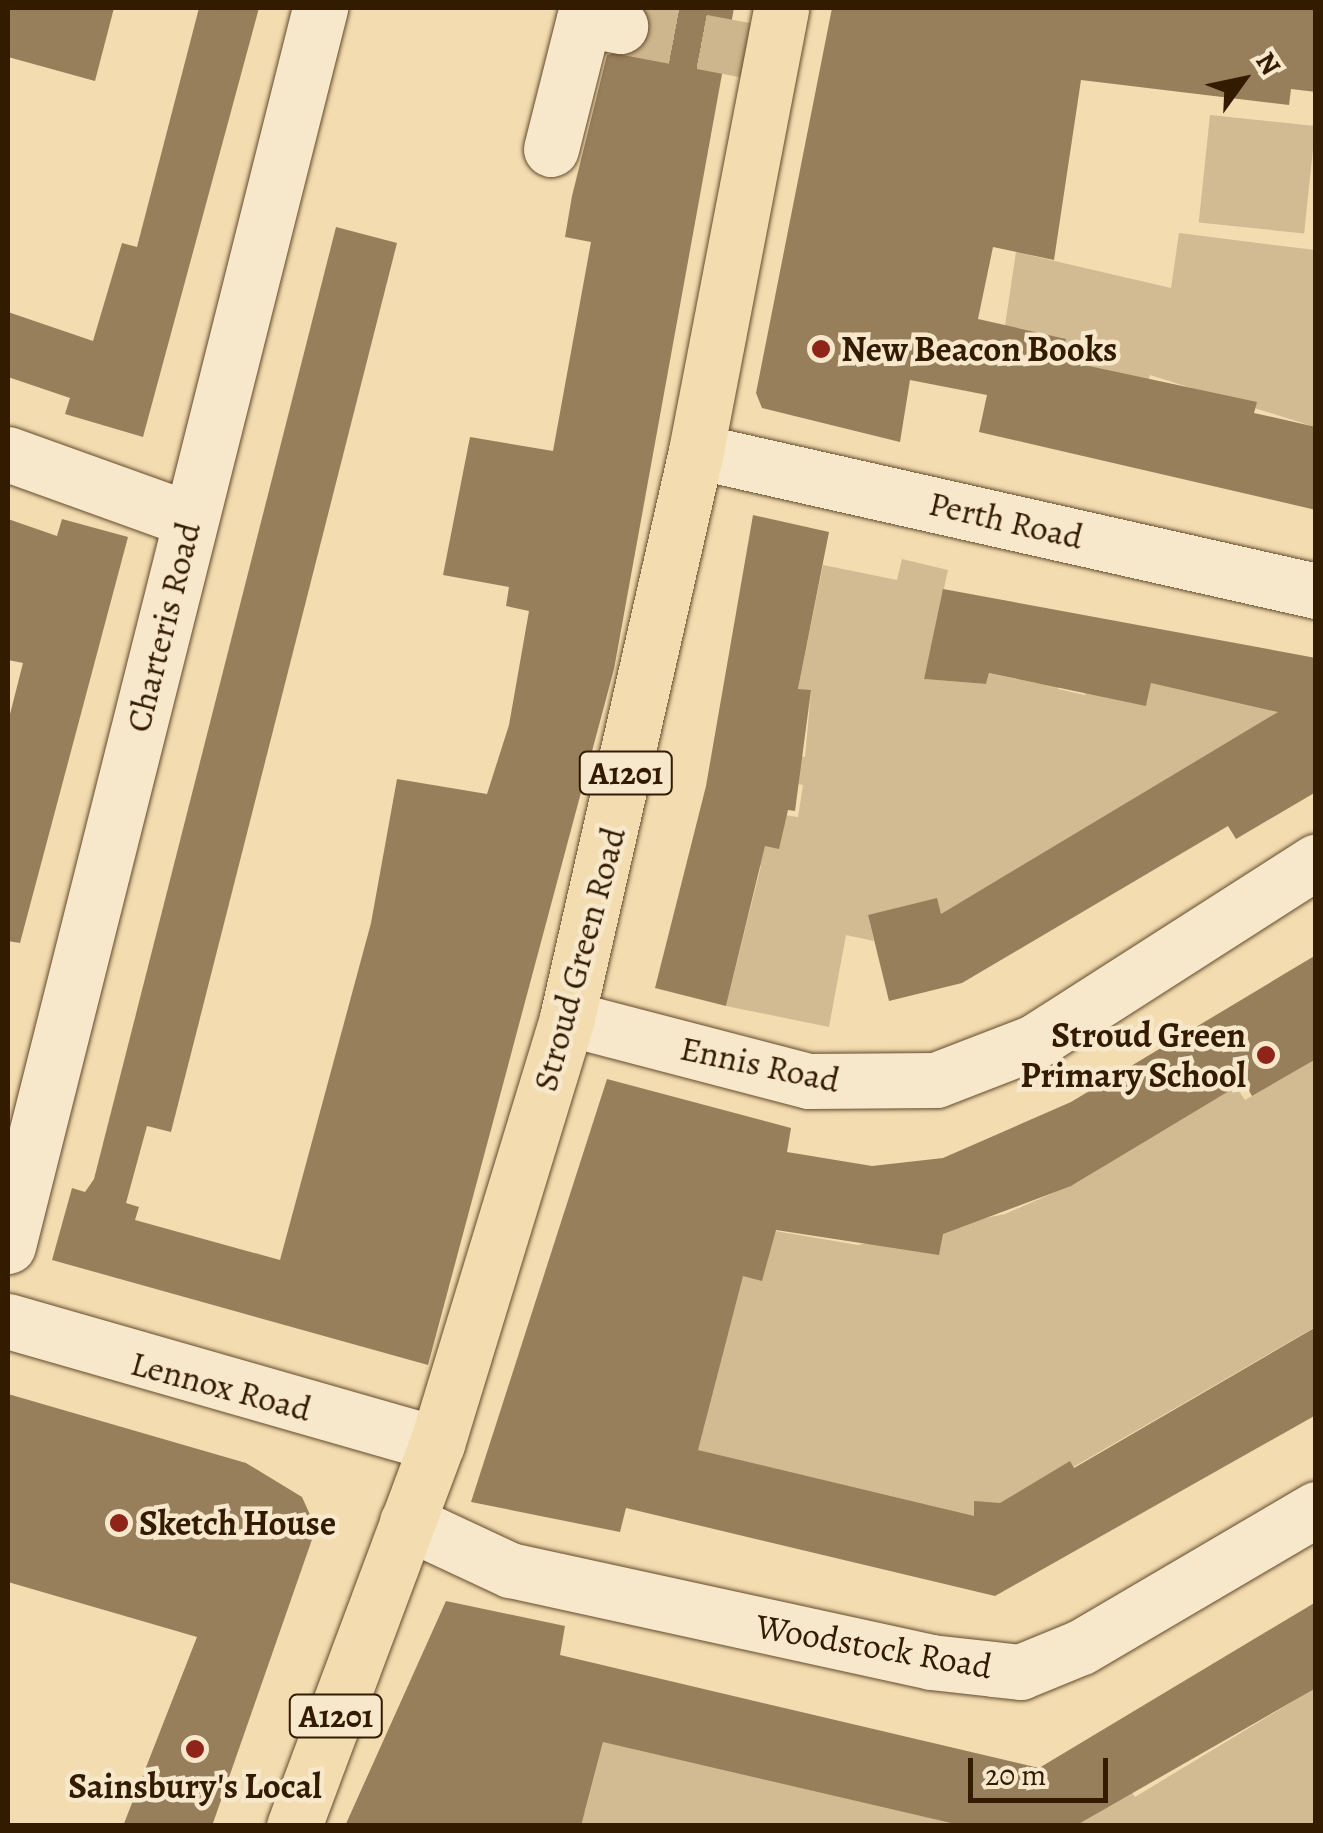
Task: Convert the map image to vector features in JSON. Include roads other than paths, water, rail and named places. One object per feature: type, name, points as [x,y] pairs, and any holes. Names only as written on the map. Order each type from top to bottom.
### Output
[{"type":"main road","name":"Stroud Green Road","points":[[294,1826],[437,1444],[568,1018],[696,451],[780,8]]},
{"type":"street","name":"Charteris Road","points":[[8,1246],[320,8]]},
{"type":"street","points":[[551,150],[584,19],[620,26]]},
{"type":"street","name":"Perth Road","points":[[696,451],[1316,592]]},
{"type":"street","points":[[8,454],[189,518]]},
{"type":"street","name":"Ennis Road","points":[[568,1018],[809,1081],[936,1080],[1034,1042],[1316,862]]},
{"type":"street","name":"Lennox Road","points":[[8,1321],[437,1444]]},
{"type":"street","name":"Woodstock Road","points":[[407,1522],[510,1570],[931,1662],[1020,1672],[1081,1647],[1316,1509]]},
{"type":"tunnel","points":[[620,26],[774,55]]},
{"type":"place","name":"New Beacon Books","points":[[821,349]]},
{"type":"place","name":"Stroud Green Primary School","points":[[1266,1055]]},
{"type":"place","name":"Sketch House","points":[[119,1523]]},
{"type":"place","name":"Sainsbury's Local","points":[[195,1749]]}]
